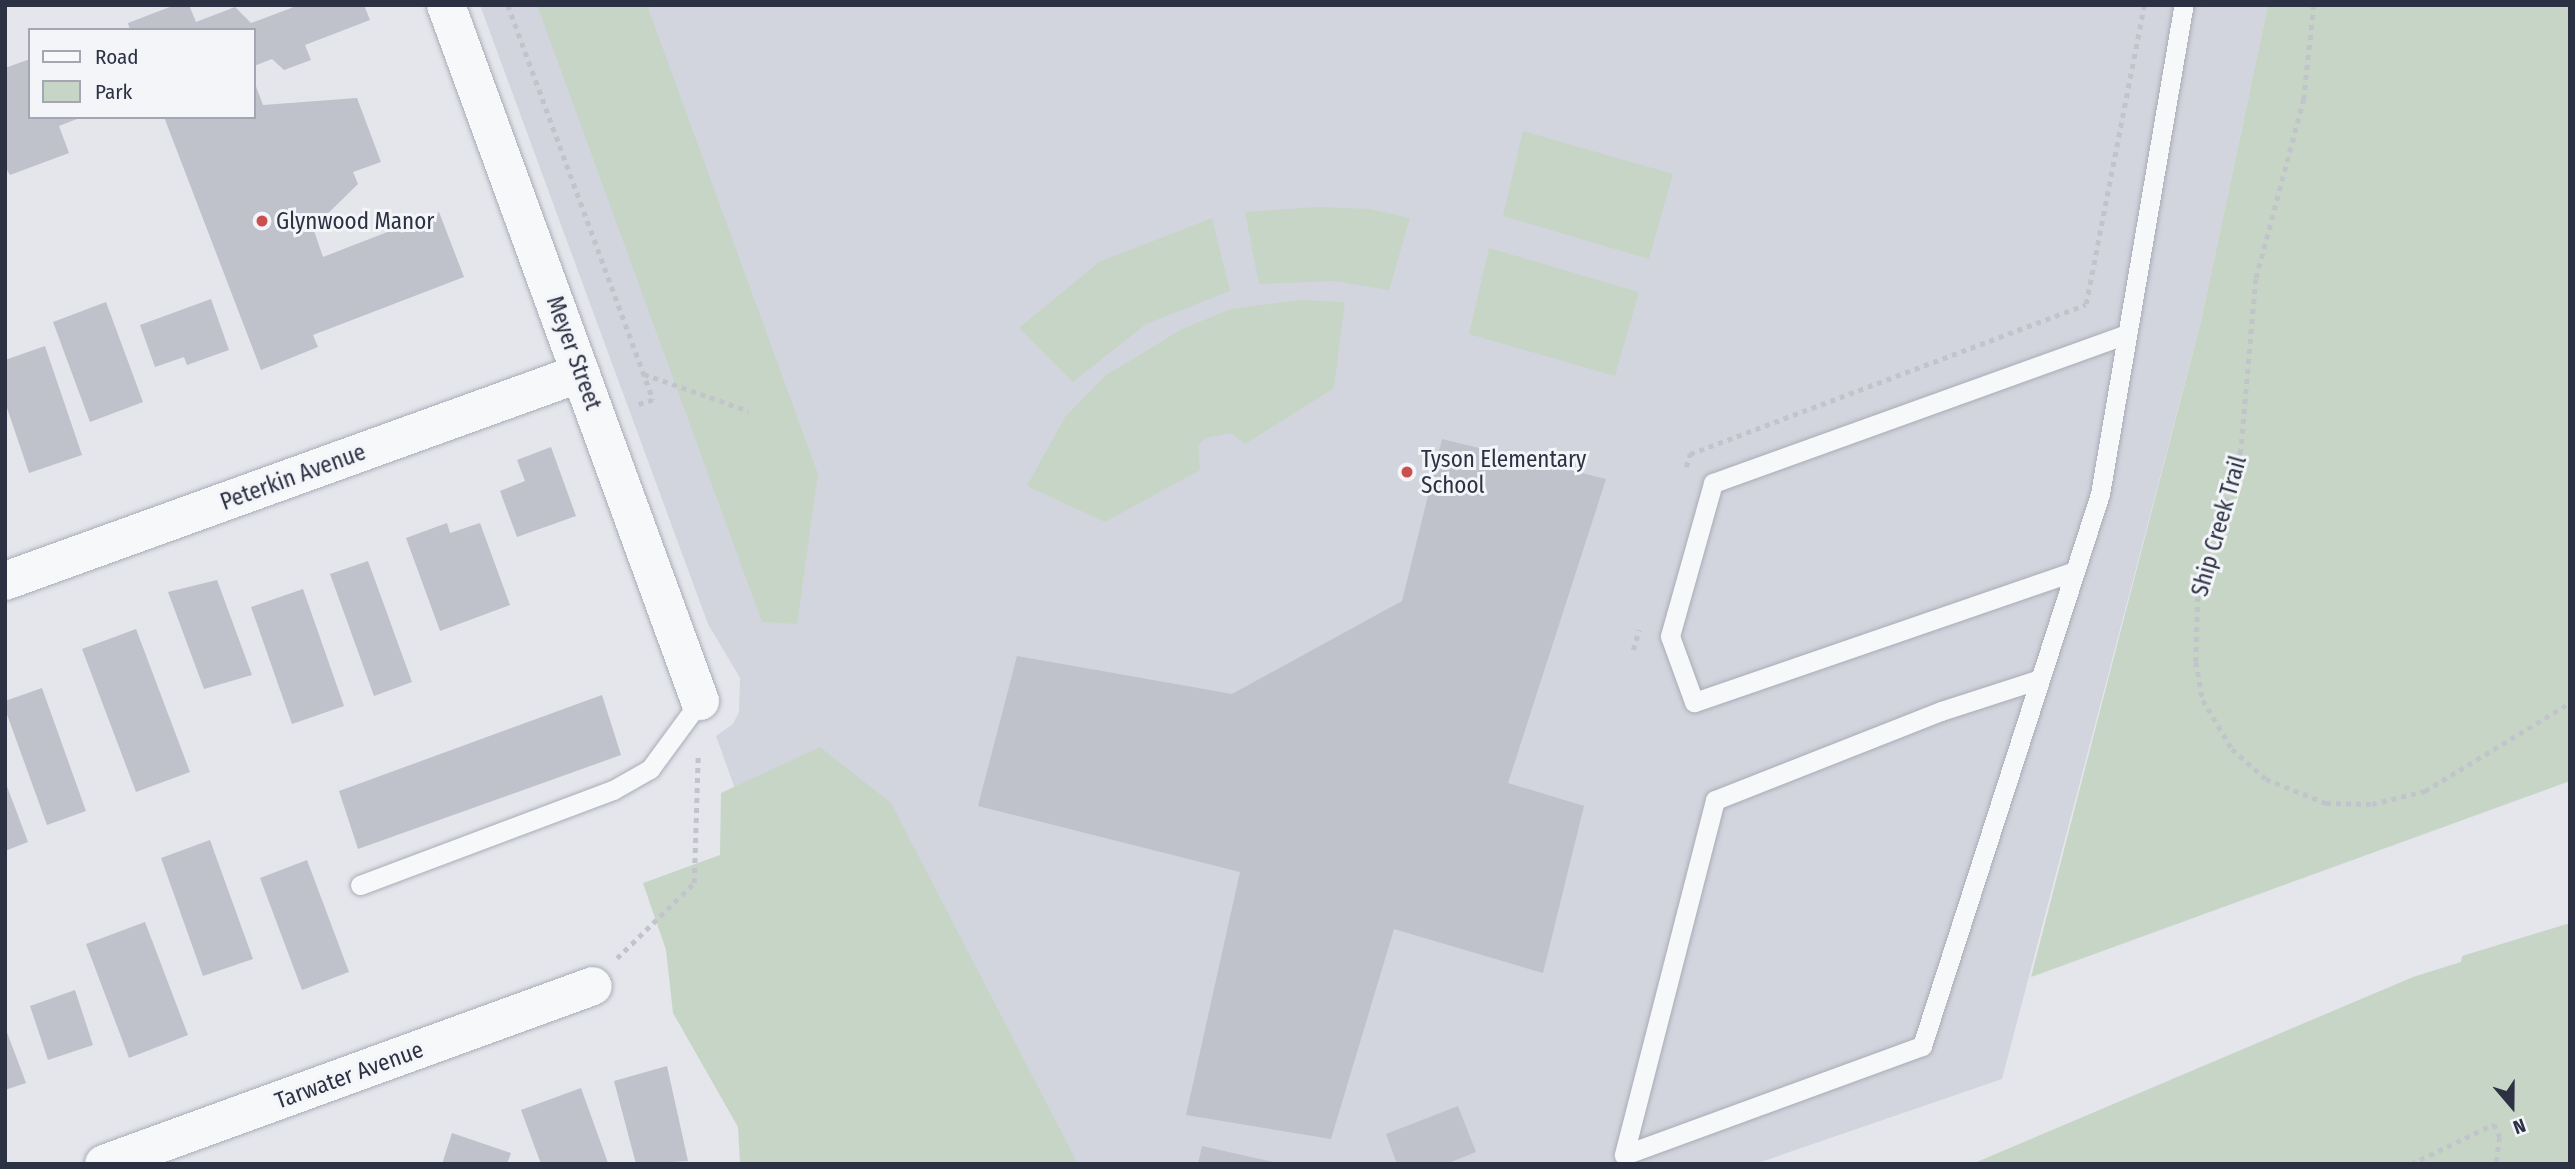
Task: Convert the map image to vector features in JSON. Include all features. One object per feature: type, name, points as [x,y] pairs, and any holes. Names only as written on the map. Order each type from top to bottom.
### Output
[{"type":"street","name":"Meyer Street","points":[[446,5],[700,701]]},
{"type":"street","name":"Peterkin Avenue","points":[[5,581],[581,373]]},
{"type":"street","name":"Tarwater Avenue","points":[[104,1164],[593,986]]},
{"type":"lane","points":[[2040,679],[1941,711],[1715,800],[1624,1155],[1922,1046],[2100,494],[2125,335],[2184,5]]},
{"type":"lane","points":[[2075,571],[1694,702],[1670,636],[1713,483],[2125,335]]},
{"type":"lane","points":[[360,884],[613,790],[650,769],[700,701]]},
{"type":"path","points":[[508,5],[653,400]]},
{"type":"path","points":[[1682,481],[1690,454],[2085,304],[2144,5]]},
{"type":"path","name":"Ship Creek Trail","points":[[2314,5],[2304,99],[2256,279],[2241,450],[2198,597],[2196,662],[2203,700],[2232,749],[2266,779],[2326,803],[2372,804],[2425,791],[2570,703]]},
{"type":"path","points":[[644,374],[749,411]]},
{"type":"path","points":[[1633,650],[1641,624]]},
{"type":"path","points":[[593,986],[694,883],[700,701]]},
{"type":"path","points":[[2411,1164],[2494,1124],[2500,1137],[2496,1164]]},
{"type":"shaded area","name":"Tyson Elementary School","points":[[480,5],[2268,5],[2201,321],[2002,1079],[1755,1164],[870,1164],[716,736],[733,724],[739,712],[740,678],[708,624]]},
{"type":"green space","points":[[537,5],[647,5],[818,474],[797,624],[762,622]]},
{"type":"green space","points":[[2268,5],[2570,5],[2570,781],[2031,977],[2201,321]]},
{"type":"green space","points":[[1523,131],[1673,174],[1649,259],[1503,216]]},
{"type":"green space","points":[[1317,207],[1370,209],[1410,218],[1389,290],[1335,281],[1259,284],[1245,212]]},
{"type":"green space","points":[[1212,218],[1230,291],[1146,324],[1073,382],[1019,328],[1099,262]]},
{"type":"green space","points":[[1489,248],[1639,292],[1615,376],[1469,334]]},
{"type":"green space","points":[[1300,300],[1345,302],[1334,388],[1245,444],[1231,433],[1206,438],[1198,445],[1200,470],[1105,522],[1027,486],[1065,417],[1105,376],[1182,329],[1231,309]]},
{"type":"green space","points":[[820,747],[891,803],[1078,1164],[740,1164],[738,1127],[673,1013],[666,950],[643,883],[720,855],[721,793]]},
{"type":"green space","points":[[2570,923],[2570,1164],[1972,1164],[2413,977],[2461,962],[2462,956]]},
{"type":"building","points":[[175,5],[189,5],[196,22],[235,7],[251,23],[299,5],[364,5],[370,20],[305,45],[311,60],[284,70],[272,59],[256,65],[256,28],[129,28],[128,23]]},
{"type":"building","points":[[28,60],[28,119],[77,119],[59,126],[69,153],[10,175],[5,167],[5,68]]},
{"type":"building","name":"Glynwood Manor","points":[[256,86],[263,105],[357,98],[381,162],[353,172],[358,184],[313,228],[323,257],[439,212],[464,277],[313,335],[318,347],[261,370],[165,119],[256,119]]},
{"type":"building","points":[[211,299],[229,350],[187,365],[184,357],[155,367],[140,325]]},
{"type":"building","points":[[106,302],[143,402],[90,422],[53,322]]},
{"type":"building","points":[[45,346],[82,455],[29,473],[5,402],[5,360]]},
{"type":"building","points":[[1442,439],[1606,479],[1508,783],[1584,806],[1543,973],[1394,929],[1331,1139],[1186,1115],[1240,872],[978,806],[1017,656],[1232,694],[1402,601]]},
{"type":"building","points":[[551,447],[576,516],[517,537],[500,491],[525,481],[517,460]]},
{"type":"building","points":[[447,523],[450,533],[480,523],[510,605],[440,631],[406,538]]},
{"type":"building","points":[[368,561],[412,682],[374,696],[330,574]]},
{"type":"building","points":[[217,580],[252,675],[204,689],[168,592]]},
{"type":"building","points":[[303,589],[344,706],[292,724],[251,607]]},
{"type":"building","points":[[136,629],[190,772],[136,792],[82,649]]},
{"type":"building","points":[[42,688],[86,811],[47,825],[5,709],[5,701]]},
{"type":"building","points":[[602,695],[621,755],[358,849],[339,791]]},
{"type":"building","points":[[5,781],[28,842],[5,851]]},
{"type":"building","points":[[210,840],[253,959],[203,976],[161,858]]},
{"type":"building","points":[[307,860],[349,972],[302,990],[260,878]]},
{"type":"building","points":[[145,922],[188,1035],[129,1058],[86,944]]},
{"type":"building","points":[[75,990],[93,1045],[48,1060],[30,1006]]},
{"type":"building","points":[[5,1027],[26,1083],[5,1090]]},
{"type":"building","points":[[667,1066],[688,1161],[636,1164],[614,1081]]},
{"type":"building","points":[[581,1088],[608,1163],[541,1164],[521,1110]]},
{"type":"building","points":[[1458,1106],[1476,1152],[1446,1164],[1397,1164],[1386,1134]]},
{"type":"building","points":[[452,1133],[511,1153],[507,1164],[442,1164]]},
{"type":"building","points":[[1202,1146],[1278,1163],[1278,1164],[1198,1164]]},
{"type":"place","name":"Glynwood Manor","points":[[262,221]]},
{"type":"place","name":"Tyson Elementary School","points":[[1407,472]]}]
